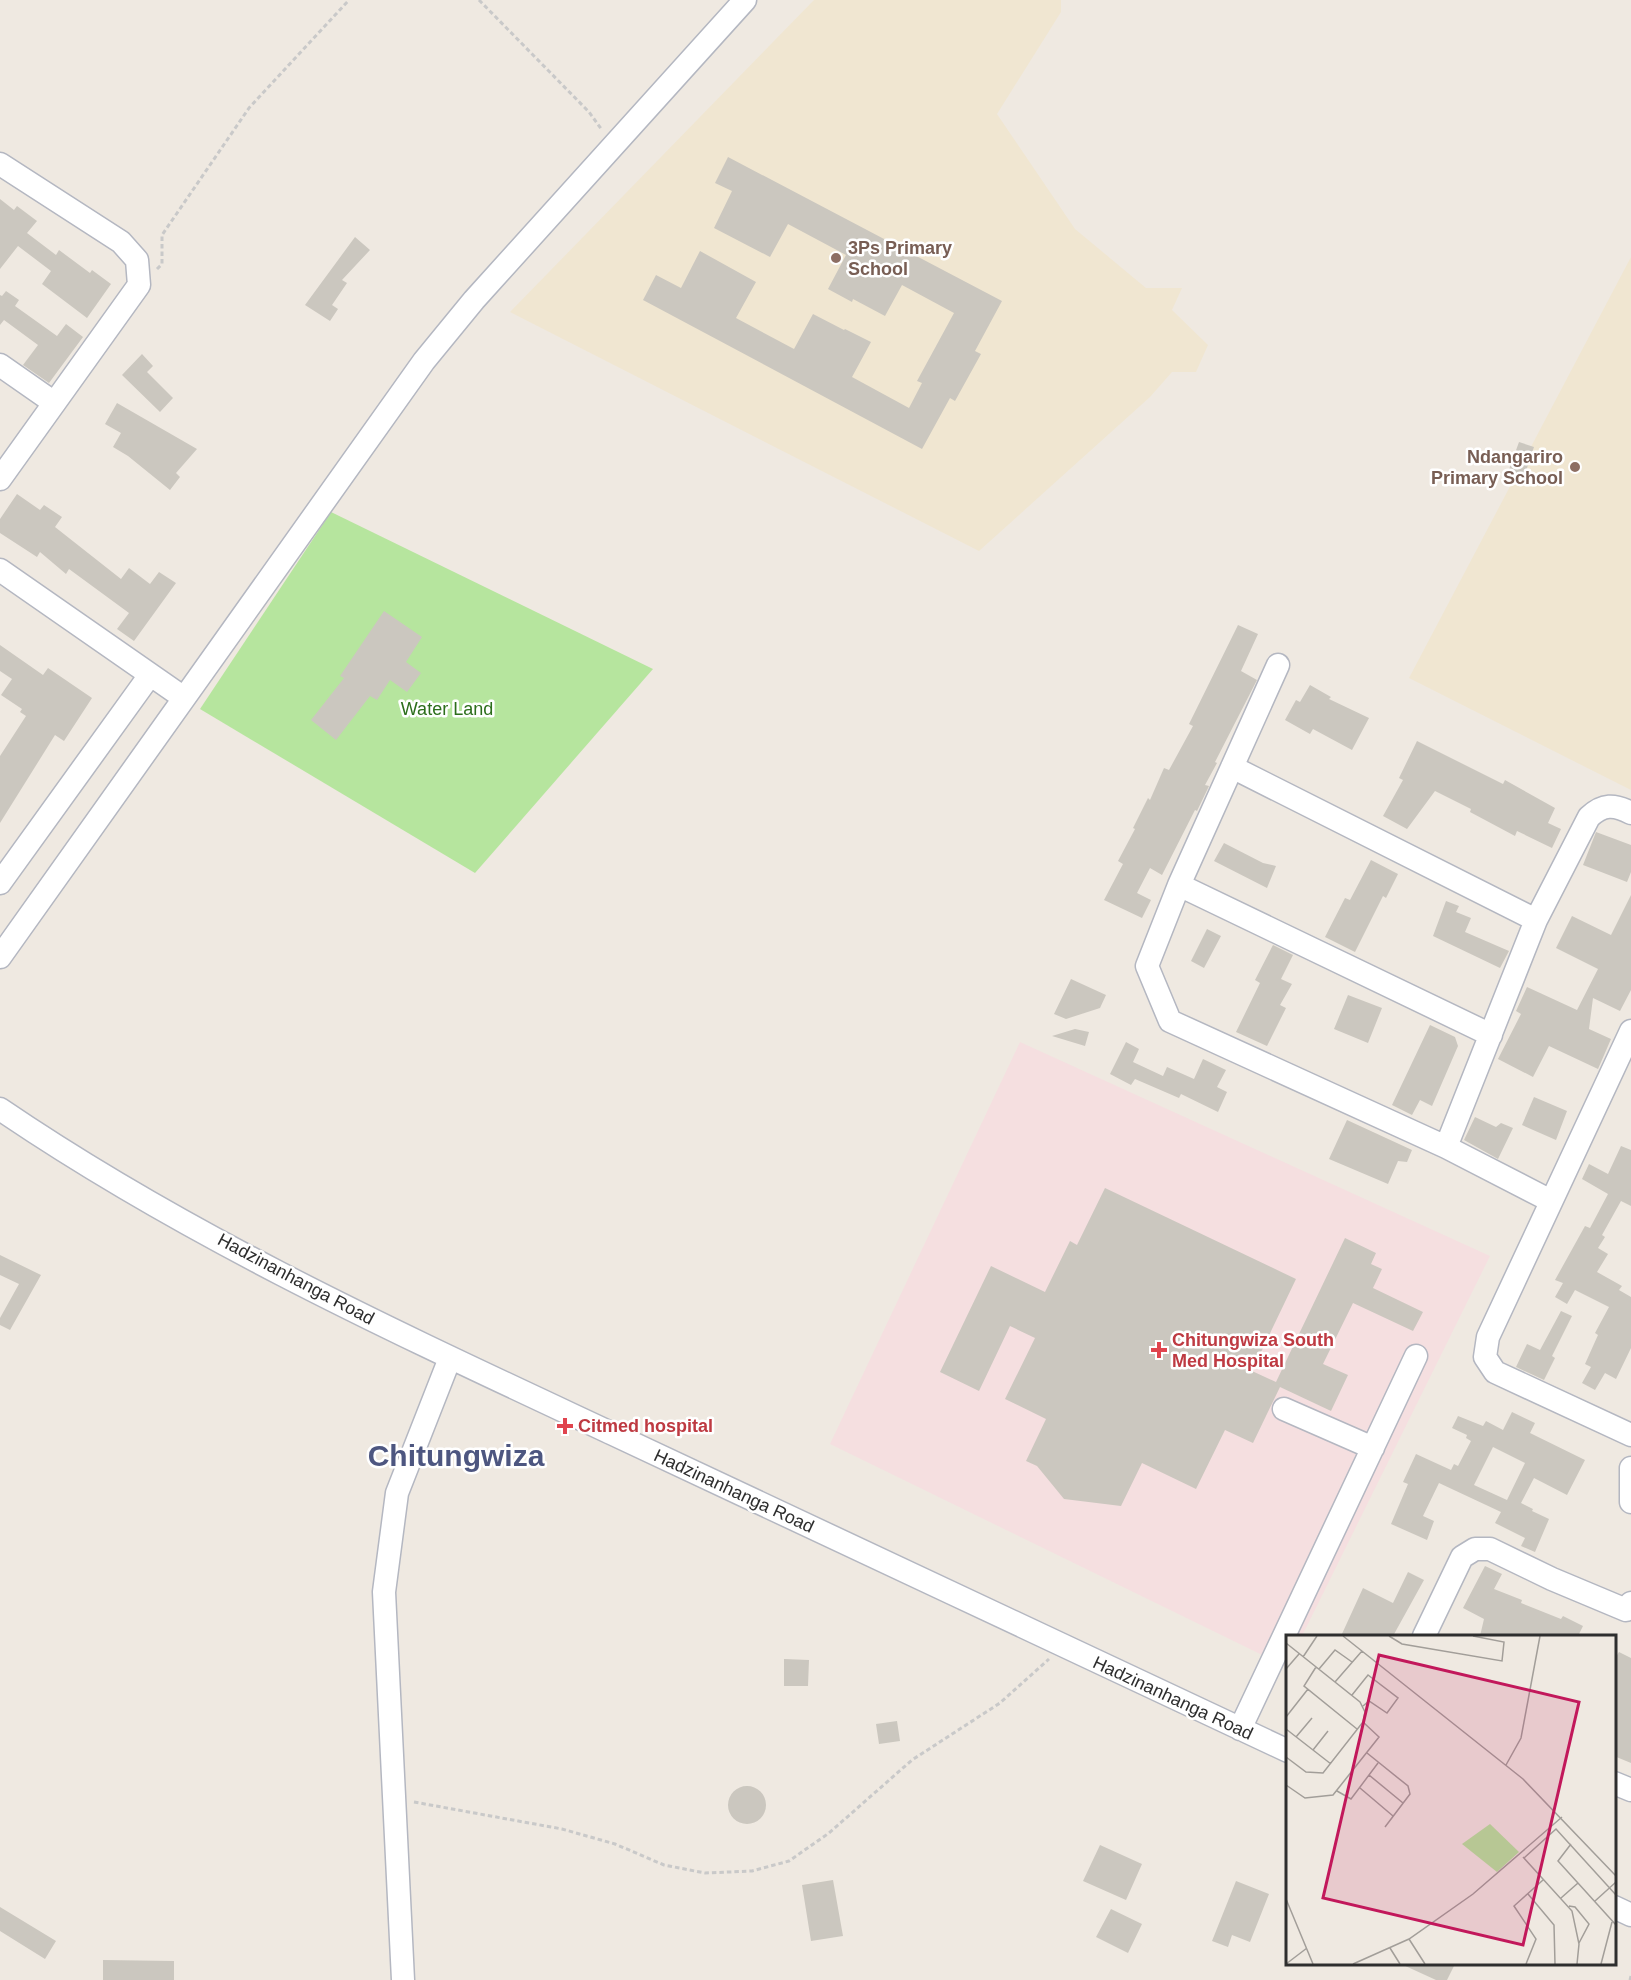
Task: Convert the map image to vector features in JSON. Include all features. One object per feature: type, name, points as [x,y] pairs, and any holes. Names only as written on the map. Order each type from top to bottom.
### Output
[{"type":"street","points":[[0,957],[424,361],[474,300],[745,0]]},
{"type":"street","points":[[0,164],[121,242],[137,260],[139,285],[0,478]]},
{"type":"street","points":[[0,365],[53,402]]},
{"type":"street","points":[[0,570],[184,698]]},
{"type":"street","points":[[1278,665],[1179,885],[1147,966],[1170,1021],[1446,1147],[1551,1201]]},
{"type":"street","points":[[0,883],[150,675]]},
{"type":"street","points":[[1232,767],[1536,920]]},
{"type":"street","points":[[1446,1147],[1536,920],[1588,817],[1604,806],[1620,807],[1631,813]]},
{"type":"street","points":[[1179,885],[1491,1035]]},
{"type":"street","points":[[1631,1031],[1488,1337],[1485,1357],[1488,1365],[1495,1372],[1631,1436]]},
{"type":"street","name":"Hadzinanhanga Road","points":[[0,1109],[72,1158],[297,1282],[450,1358],[1286,1751]]},
{"type":"street","points":[[1239,1729],[1416,1356]]},
{"type":"street","points":[[403,1980],[384,1592],[397,1493],[450,1358]]},
{"type":"street","points":[[1284,1409],[1373,1448]]},
{"type":"street","points":[[1631,1468],[1631,1502]]},
{"type":"street","points":[[1424,1635],[1462,1557],[1475,1549],[1490,1549],[1552,1580],[1629,1608]]},
{"type":"street","points":[[1616,1784],[1631,1790]]},
{"type":"street","points":[[1616,1908],[1631,1915]]},
{"type":"path","points":[[139,285],[162,264],[162,235],[249,108],[349,0]]},
{"type":"path","points":[[479,0],[589,112],[614,146]]},
{"type":"path","points":[[394,1799],[562,1828],[615,1844],[664,1865],[705,1873],[752,1871],[789,1861],[829,1833],[912,1760],[1000,1703],[1064,1646]]},
{"type":"shaded area","name":"3Ps Primary School","points":[[814,0],[1061,0],[1061,12],[997,114],[1075,229],[1146,288],[1182,288],[1172,310],[1208,345],[1196,372],[1172,372],[1150,397],[979,551],[510,312]]},
{"type":"shaded area","name":"Ndangariro Primary School","points":[[1631,257],[1631,790],[1409,678]]},
{"type":"shaded area","name":"Chitungwiza South Med Hospital","points":[[1020,1042],[1490,1256],[1302,1635],[1286,1635],[1286,1667],[830,1444]]},
{"type":"green space","name":"Water Land","points":[[331,512],[653,669],[475,873],[200,709]]},
{"type":"building","points":[[728,157],[1002,301],[975,351],[981,354],[955,401],[950,398],[922,449],[643,300],[656,275],[681,288],[700,251],[756,282],[736,318],[794,349],[813,314],[871,342],[852,377],[909,408],[922,383],[917,381],[954,313],[902,285],[885,316],[853,299],[852,302],[828,289],[846,255],[788,224],[770,257],[714,228],[732,191],[715,183]]},
{"type":"building","points":[[0,199],[14,210],[17,206],[37,221],[27,233],[56,255],[59,250],[90,273],[92,270],[111,284],[87,318],[42,284],[51,271],[18,246],[0,269]]},
{"type":"building","points":[[355,237],[370,250],[342,280],[347,283],[332,305],[338,309],[330,321],[305,305]]},
{"type":"building","points":[[6,291],[19,300],[15,306],[57,336],[66,324],[83,337],[49,383],[23,365],[38,345],[4,320],[0,325],[0,295],[2,296]]},
{"type":"building","points":[[142,354],[153,366],[147,372],[173,398],[160,412],[122,375]]},
{"type":"building","points":[[117,403],[197,449],[176,473],[180,477],[170,490],[128,456],[113,447],[121,433],[105,424]]},
{"type":"building","points":[[1519,442],[1534,447],[1523,480],[1507,475]]},
{"type":"building","points":[[17,494],[40,510],[44,505],[62,517],[55,527],[121,579],[129,568],[150,584],[159,572],[176,583],[134,641],[117,629],[129,613],[69,569],[66,574],[40,552],[37,557],[0,533],[0,519]]},
{"type":"building","points":[[384,611],[422,637],[406,662],[421,673],[407,692],[390,680],[377,700],[370,696],[336,740],[311,720],[344,678],[340,676]]},
{"type":"building","points":[[1238,625],[1258,634],[1241,671],[1257,680],[1215,762],[1217,763],[1205,785],[1209,786],[1197,811],[1195,810],[1162,875],[1150,868],[1137,893],[1151,900],[1142,918],[1104,900],[1123,864],[1118,861],[1135,829],[1133,828],[1148,798],[1150,800],[1164,768],[1169,770],[1193,726],[1189,724]]},
{"type":"building","points":[[0,645],[43,675],[48,668],[92,698],[64,741],[55,735],[0,823],[0,756],[26,716],[20,712],[22,709],[1,695],[12,679],[0,671]]},
{"type":"building","points":[[1310,685],[1331,697],[1329,699],[1369,718],[1352,750],[1313,729],[1310,734],[1285,720],[1296,700],[1300,702]]},
{"type":"building","points":[[1417,741],[1503,784],[1505,780],[1555,808],[1548,823],[1561,829],[1552,848],[1517,831],[1515,836],[1470,812],[1471,809],[1435,791],[1407,829],[1383,816],[1403,780],[1399,778]]},
{"type":"building","points":[[1596,832],[1631,845],[1631,872],[1627,882],[1583,865]]},
{"type":"building","points":[[1224,843],[1263,863],[1276,866],[1267,888],[1214,861]]},
{"type":"building","points":[[1371,860],[1398,874],[1386,898],[1383,896],[1355,952],[1325,937],[1345,898],[1350,900]]},
{"type":"building","points":[[1631,895],[1631,990],[1620,1011],[1593,998],[1589,1029],[1611,1039],[1598,1069],[1549,1046],[1533,1077],[1498,1059],[1521,1014],[1516,1011],[1527,987],[1577,1010],[1598,969],[1556,948],[1572,916],[1611,935]]},
{"type":"building","points":[[1446,901],[1459,906],[1456,912],[1471,918],[1465,932],[1509,951],[1500,968],[1433,936]]},
{"type":"building","points":[[1207,929],[1221,936],[1204,968],[1191,961]]},
{"type":"building","points":[[1273,945],[1293,955],[1281,979],[1292,984],[1280,1005],[1286,1008],[1267,1046],[1236,1032],[1260,983],[1255,980]]},
{"type":"building","points":[[1071,979],[1106,995],[1100,1008],[1066,1019],[1054,1014]]},
{"type":"building","points":[[1348,995],[1382,1008],[1368,1043],[1334,1029]]},
{"type":"building","points":[[1430,1025],[1455,1037],[1458,1046],[1432,1106],[1420,1100],[1412,1115],[1392,1105]]},
{"type":"building","points":[[1075,1029],[1089,1032],[1085,1046],[1052,1036]]},
{"type":"building","points":[[1126,1042],[1139,1049],[1133,1062],[1163,1076],[1167,1067],[1194,1079],[1203,1059],[1226,1070],[1217,1087],[1227,1092],[1218,1112],[1181,1094],[1179,1098],[1135,1079],[1131,1085],[1110,1074]]},
{"type":"building","points":[[1534,1097],[1567,1111],[1556,1140],[1522,1125]]},
{"type":"building","points":[[1475,1117],[1496,1127],[1501,1123],[1513,1128],[1498,1159],[1464,1140]]},
{"type":"building","points":[[1347,1120],[1412,1150],[1407,1162],[1398,1161],[1388,1184],[1329,1159]]},
{"type":"building","points":[[1621,1146],[1631,1150],[1631,1206],[1621,1201],[1602,1235],[1605,1237],[1598,1248],[1608,1254],[1597,1272],[1622,1286],[1619,1290],[1631,1297],[1631,1348],[1616,1379],[1605,1373],[1595,1390],[1582,1383],[1591,1367],[1585,1364],[1598,1335],[1595,1333],[1609,1307],[1575,1290],[1567,1304],[1555,1297],[1563,1283],[1555,1280],[1585,1226],[1590,1228],[1608,1194],[1582,1179],[1589,1164],[1608,1174]]},
{"type":"building","points":[[1105,1188],[1296,1279],[1252,1371],[1276,1382],[1345,1238],[1376,1253],[1371,1264],[1382,1269],[1373,1288],[1423,1312],[1413,1331],[1353,1303],[1323,1364],[1348,1375],[1331,1411],[1280,1387],[1253,1443],[1225,1430],[1196,1489],[1142,1463],[1121,1506],[1064,1499],[1037,1466],[1026,1461],[1046,1419],[1005,1399],[1035,1338],[1010,1326],[979,1391],[940,1372],[991,1266],[1045,1292],[1070,1241],[1077,1245]]},
{"type":"building","points":[[0,1255],[41,1275],[10,1330],[0,1325],[0,1318],[19,1284],[0,1275]]},
{"type":"building","points":[[1561,1311],[1572,1316],[1552,1356],[1555,1358],[1544,1380],[1516,1367],[1527,1344],[1540,1350]]},
{"type":"building","points":[[1512,1412],[1535,1423],[1530,1433],[1585,1460],[1567,1495],[1534,1478],[1521,1503],[1549,1519],[1535,1552],[1521,1546],[1525,1538],[1495,1523],[1501,1512],[1439,1483],[1423,1516],[1434,1521],[1427,1540],[1391,1524],[1408,1484],[1403,1482],[1416,1454],[1451,1470],[1454,1464],[1458,1466],[1471,1441],[1466,1438],[1467,1435],[1452,1428],[1458,1416],[1483,1426],[1486,1421],[1503,1430]],"holes":[[[1493,1447],[1525,1463],[1507,1500],[1474,1485]]]},
{"type":"building","points":[[1485,1566],[1502,1574],[1494,1589],[1522,1600],[1521,1603],[1561,1619],[1563,1616],[1583,1626],[1578,1635],[1480,1635],[1484,1619],[1463,1608]]},
{"type":"building","points":[[1408,1572],[1424,1580],[1394,1635],[1341,1635],[1363,1588],[1393,1603]]},
{"type":"building","points":[[1619,1652],[1631,1658],[1631,1763],[1616,1757],[1616,1657]]},
{"type":"building","points":[[784,1659],[809,1660],[808,1686],[784,1686]]},
{"type":"building","points":[[897,1721],[900,1741],[879,1744],[876,1724]]},
{"type":"building","points":[[747,1786],[754,1787],[760,1792],[765,1798],[765,1812],[760,1818],[754,1823],[747,1824],[740,1823],[734,1818],[729,1812],[728,1805],[729,1798],[734,1792],[740,1787]]},
{"type":"building","points":[[1100,1845],[1142,1864],[1126,1900],[1083,1881]]},
{"type":"building","points":[[833,1880],[843,1936],[811,1941],[802,1885]]},
{"type":"building","points":[[1236,1881],[1269,1894],[1250,1942],[1232,1935],[1228,1947],[1212,1941]]},
{"type":"building","points":[[0,1907],[56,1941],[45,1959],[0,1931]]},
{"type":"building","points":[[1111,1909],[1142,1924],[1128,1953],[1096,1937]]},
{"type":"building","points":[[103,1960],[174,1961],[174,1980],[103,1980]]},
{"type":"building","points":[[1403,1965],[1454,1965],[1447,1980],[1436,1980]]},
{"type":"place","name":"3Ps Primary School","points":[[836,258]]},
{"type":"place","name":"Ndangariro Primary School","points":[[1575,467]]},
{"type":"place","name":"Chitungwiza South Med Hospital","points":[[1159,1350]]},
{"type":"place","name":"Citmed hospital","points":[[565,1426]]},
{"type":"district","name":"Chitungwiza","points":[[456,1455]]}]
